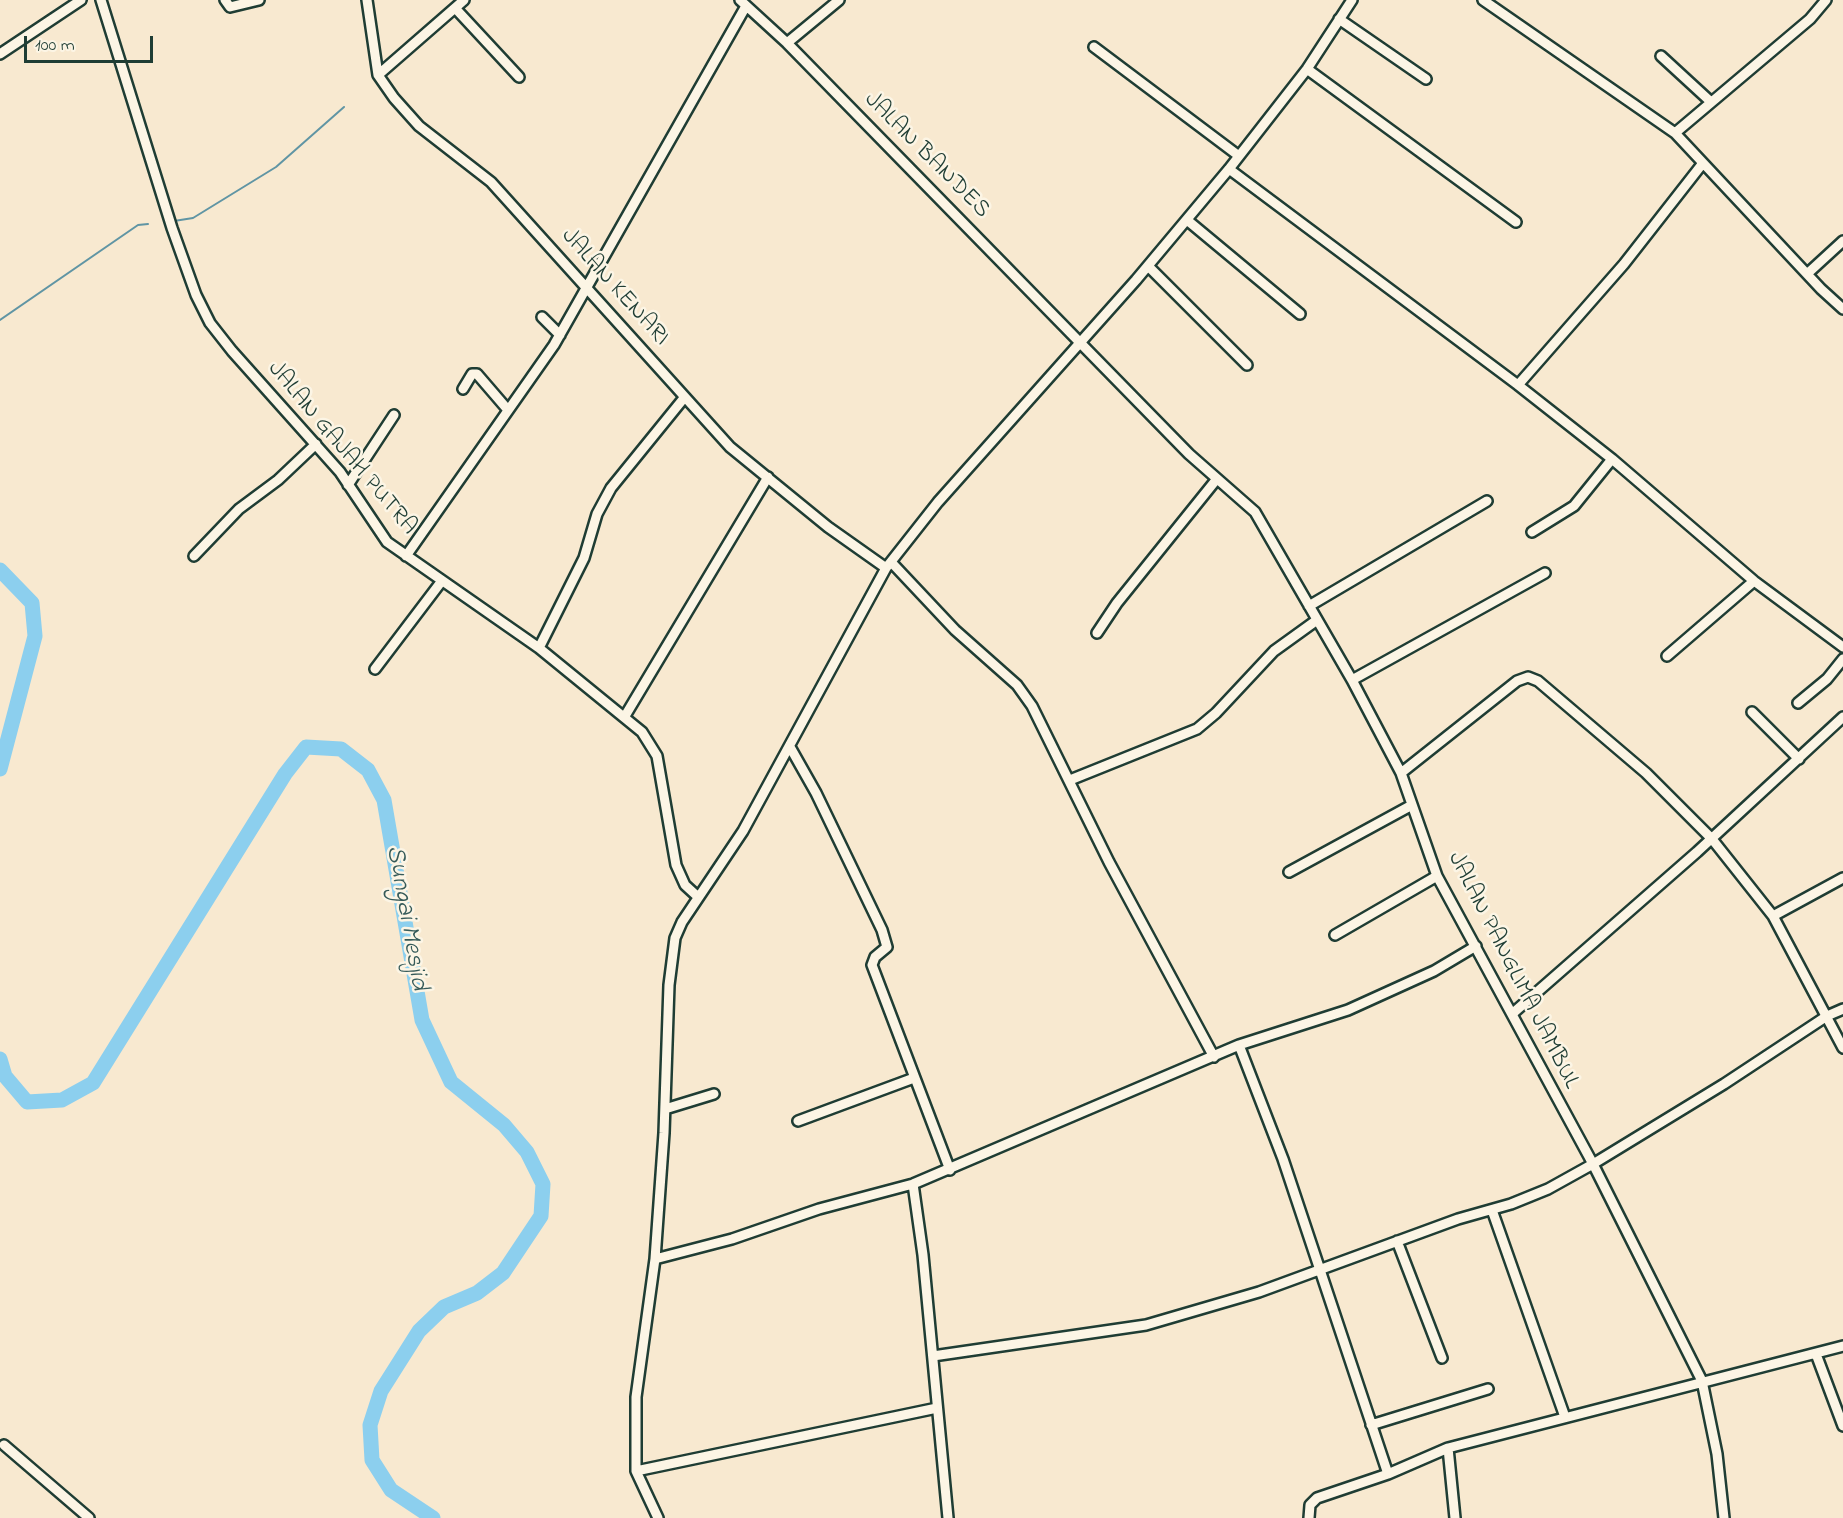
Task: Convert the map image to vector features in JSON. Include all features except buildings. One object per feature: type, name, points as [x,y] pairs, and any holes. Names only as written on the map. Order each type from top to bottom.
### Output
[{"type":"street","points":[[0,54],[81,0]]},
{"type":"street","name":"JALAN GAJAH PUTRA","points":[[101,0],[172,228],[204,311],[232,351],[316,444],[348,485],[387,542],[441,582],[539,648],[642,732],[657,756],[676,865],[685,885],[697,896]]},
{"type":"street","points":[[225,0],[230,7],[260,0]]},
{"type":"street","name":"JALAN KENARI","points":[[367,0],[378,75],[394,98],[419,126],[491,182],[730,447],[828,527],[889,566],[955,630],[1017,685],[1038,716],[1109,862],[1214,1057]]},
{"type":"street","points":[[378,75],[464,0]]},
{"type":"street","points":[[787,43],[840,0]]},
{"type":"street","points":[[658,1518],[636,1471],[636,1397],[655,1259],[665,1109],[669,985],[675,938],[697,896],[725,860],[889,566],[938,502],[1148,267],[1229,169],[1307,69],[1352,0]]},
{"type":"street","points":[[1483,0],[1675,133],[1843,309]]},
{"type":"street","points":[[1675,133],[1810,19],[1826,0]]},
{"type":"street","points":[[406,556],[560,335],[587,290],[743,3]]},
{"type":"street","name":"JALAN BANDES","points":[[743,3],[787,43],[1081,342]]},
{"type":"street","points":[[454,8],[519,77]]},
{"type":"street","points":[[1339,19],[1426,79]]},
{"type":"street","points":[[1094,47],[1239,156]]},
{"type":"street","points":[[1661,56],[1711,102]]},
{"type":"street","points":[[1307,69],[1516,222]]},
{"type":"street","points":[[1518,385],[1624,264],[1703,163]]},
{"type":"street","points":[[1229,169],[1518,385],[1612,459],[1754,581],[1843,647]]},
{"type":"street","points":[[1187,220],[1300,314]]},
{"type":"street","points":[[1808,274],[1843,241]]},
{"type":"street","points":[[1148,267],[1247,365]]},
{"type":"street","points":[[542,318],[560,335]]},
{"type":"street","name":"JALAN PANGLIMA JAMBUL","points":[[1081,342],[1216,480],[1255,512],[1352,680],[1401,773],[1437,876],[1593,1164],[1702,1381],[1717,1454],[1724,1518]]},
{"type":"street","points":[[463,389],[472,374],[477,374],[508,410]]},
{"type":"street","points":[[539,648],[584,558],[597,514],[611,488],[684,398]]},
{"type":"street","points":[[348,485],[394,415]]},
{"type":"street","points":[[194,556],[239,509],[278,480],[316,444]]},
{"type":"street","points":[[1532,532],[1574,506],[1590,490],[1612,459]]},
{"type":"street","points":[[625,716],[768,477]]},
{"type":"street","points":[[1097,633],[1116,603],[1216,480]]},
{"type":"street","points":[[1309,606],[1487,501]]},
{"type":"street","points":[[1352,680],[1545,573]]},
{"type":"street","points":[[1667,656],[1754,581]]},
{"type":"street","points":[[375,669],[441,582]]},
{"type":"street","points":[[1070,780],[1197,729],[1216,713],[1274,651],[1317,620]]},
{"type":"street","points":[[1798,703],[1827,679],[1843,658]]},
{"type":"street","points":[[1401,773],[1517,681],[1528,676],[1538,681],[1646,773],[1712,839],[1773,916],[1843,1048]]},
{"type":"street","points":[[1752,711],[1799,759]]},
{"type":"street","points":[[1512,1014],[1712,839],[1843,717]]},
{"type":"street","points":[[790,747],[816,793],[885,938],[887,947],[873,958],[872,965],[950,1170]]},
{"type":"street","points":[[1289,872],[1412,805]]},
{"type":"street","points":[[1335,935],[1437,876]]},
{"type":"street","points":[[1773,916],[1843,878]]},
{"type":"street","points":[[655,1259],[732,1239],[819,1209],[913,1184],[950,1170],[1239,1045],[1358,1006],[1434,971],[1476,946]]},
{"type":"street","points":[[933,1356],[1146,1325],[1259,1292],[1320,1268],[1548,1189],[1725,1084],[1827,1016],[1843,1009]]},
{"type":"street","points":[[1239,1045],[1320,1268],[1388,1474]]},
{"type":"street","points":[[798,1121],[914,1078]]},
{"type":"street","points":[[665,1109],[714,1094]]},
{"type":"street","points":[[913,1184],[923,1255],[948,1518]]},
{"type":"street","points":[[1492,1210],[1565,1417]]},
{"type":"street","points":[[1397,1241],[1442,1358]]},
{"type":"street","points":[[1309,1518],[1310,1505],[1317,1498],[1388,1474],[1448,1448],[1843,1346]]},
{"type":"street","points":[[1816,1354],[1843,1426]]},
{"type":"street","points":[[1371,1425],[1488,1389]]},
{"type":"street","points":[[636,1471],[937,1408]]},
{"type":"street","points":[[4,1445],[89,1518]]},
{"type":"street","points":[[1448,1448],[1455,1518]]},
{"type":"waterway","points":[[174,221],[193,218],[276,167],[344,107]]},
{"type":"waterway","points":[[0,320],[138,225],[148,224]]},
{"type":"waterway","name":"Sungai Mesjid","points":[[0,570],[32,603],[35,636],[0,769]]},
{"type":"waterway","name":"Sungai Mesjid","points":[[0,1059],[5,1076],[27,1102],[62,1100],[93,1083],[285,774],[306,747],[341,749],[368,770],[384,800],[422,1020],[451,1082],[504,1125],[527,1152],[543,1184],[541,1216],[503,1273],[477,1293],[444,1307],[419,1331],[381,1391],[370,1425],[372,1460],[391,1490],[433,1518]]}]
